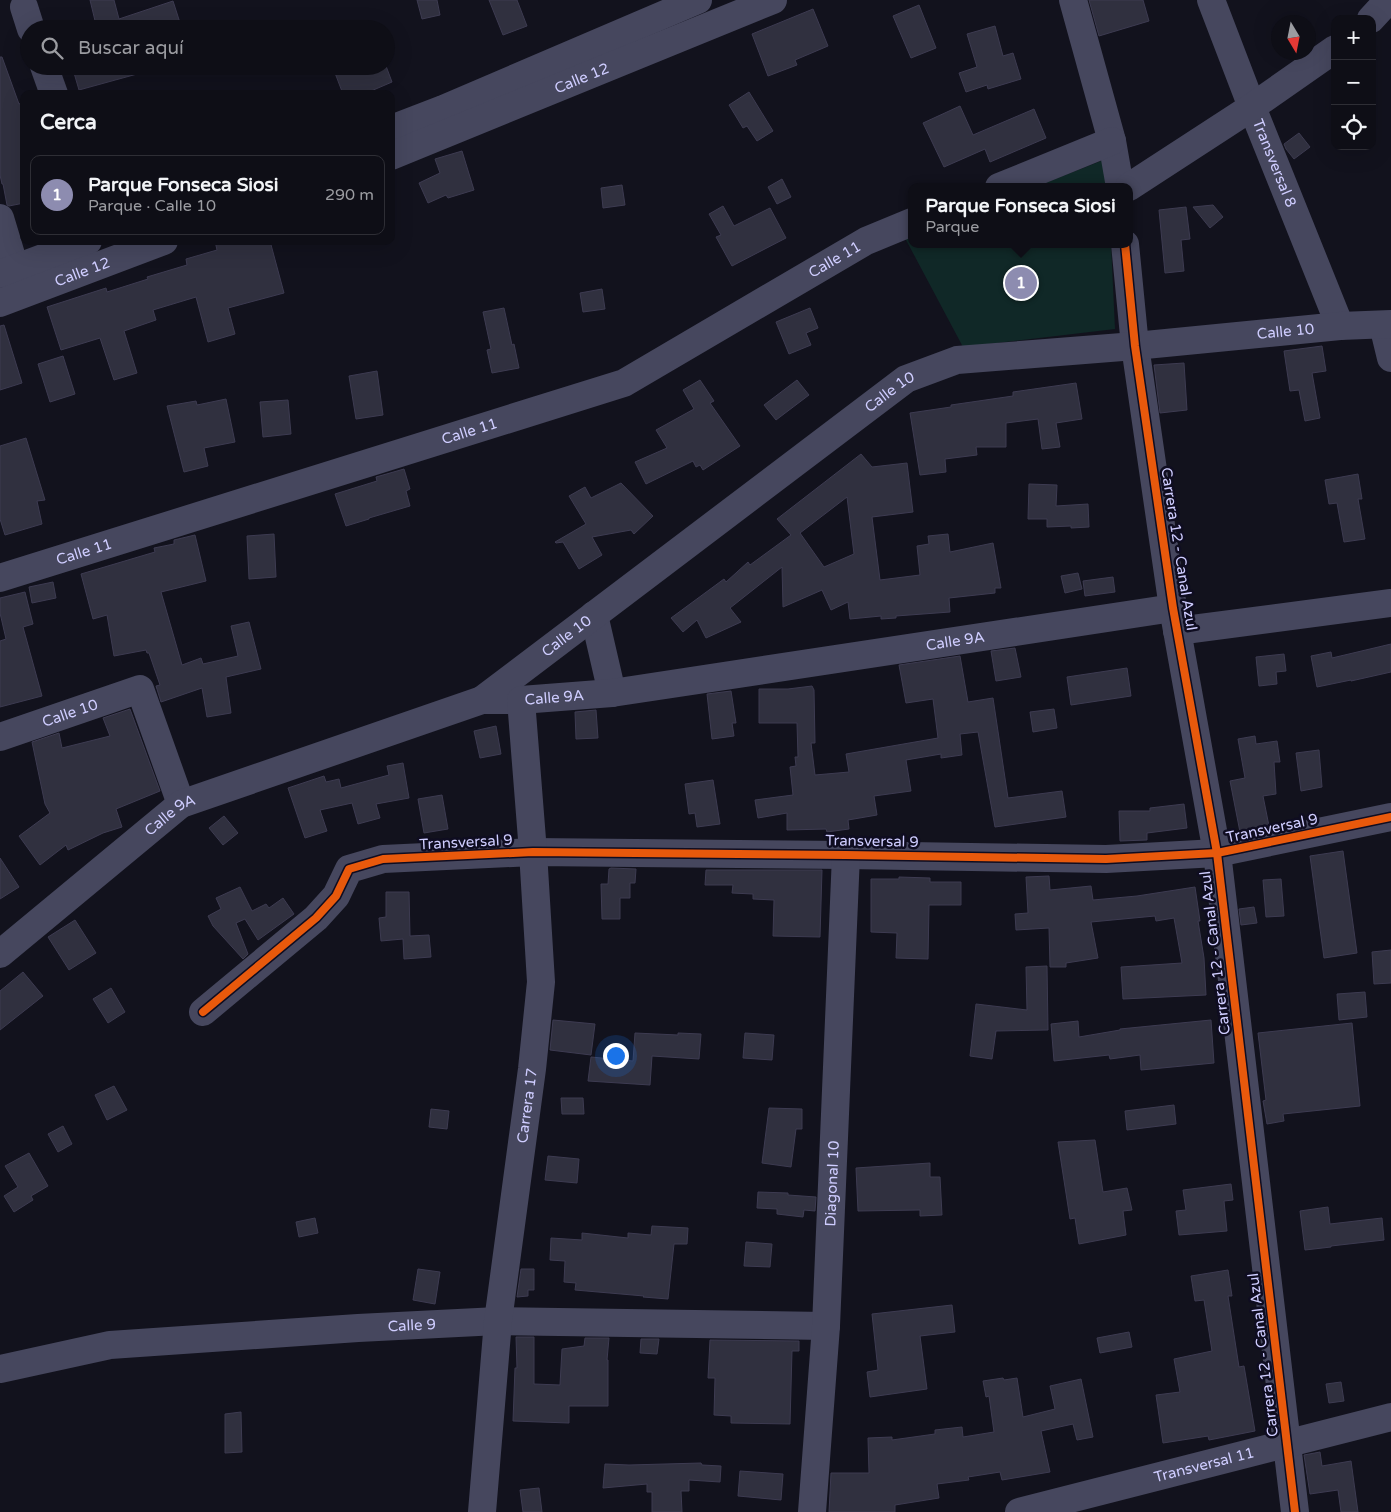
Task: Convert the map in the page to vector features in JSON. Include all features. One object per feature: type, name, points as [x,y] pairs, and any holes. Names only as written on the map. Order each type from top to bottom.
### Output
[{"type":"street","name":"Calle 12","points":[[395,154],[698,0]]},
{"type":"street","name":"Calle 12","points":[[395,127],[443,109],[538,82],[773,0]]},
{"type":"street","points":[[1073,0],[1112,141],[1119,183]]},
{"type":"street","name":"Transversal 8","points":[[1211,0],[1340,326]]},
{"type":"street","points":[[1375,15],[1382,7],[1391,3]]},
{"type":"street","points":[[1376,26],[1391,20]]},
{"type":"street","points":[[1133,184],[1252,107],[1331,52]]},
{"type":"street","points":[[47,75],[53,90]]},
{"type":"street","points":[[1009,183],[1112,141]]},
{"type":"street","points":[[0,218],[8,271]]},
{"type":"street","name":"Calle 11","points":[[2,569],[624,383],[866,241],[908,224]]},
{"type":"street","name":"Calle 12","points":[[8,271],[77,245]]},
{"type":"street","name":"Calle 12","points":[[0,303],[153,245]]},
{"type":"street","name":"Carrera 12 - Canal Azul","points":[[1125,248],[1135,346],[1175,620],[1217,853],[1295,1512]]},
{"type":"street","points":[[1387,325],[1391,358]]},
{"type":"street","name":"Calle 10","points":[[482,700],[906,378],[957,360],[1135,346],[1340,326],[1387,325]]},
{"type":"street","name":"Calle 9A","points":[[0,954],[181,804],[482,700],[520,700],[612,693],[1175,620],[1391,604]]},
{"type":"street","points":[[594,615],[612,693]]},
{"type":"street","name":"Calle 10","points":[[0,737],[140,689],[181,804]]},
{"type":"street","name":"Carrera 17","points":[[482,1512],[498,1320],[532,1069],[541,982],[533,852],[520,700]]},
{"type":"street","name":"Transversal 9","points":[[202,1012],[316,918],[336,896],[349,869],[383,859],[533,852],[1106,859],[1217,853],[1391,817]]},
{"type":"street","name":"Diagonal 10","points":[[812,1512],[826,1326],[846,855]]},
{"type":"street","name":"Calle 9","points":[[0,1369],[110,1344],[498,1320],[826,1326]]},
{"type":"street","name":"Transversal 11","points":[[1019,1512],[1391,1417]]},
{"type":"green space","points":[[1106,159],[1108,183],[1045,183]]},
{"type":"green space","points":[[910,248],[1111,248],[1115,329],[963,347]]},
{"type":"building","points":[[90,0],[114,0],[119,19],[173,1],[179,20],[95,20]]},
{"type":"building","points":[[417,0],[437,0],[440,15],[422,19]]},
{"type":"building","points":[[489,0],[517,0],[527,26],[503,35]]},
{"type":"building","points":[[1089,0],[1143,0],[1149,21],[1099,36]]},
{"type":"building","points":[[919,5],[936,48],[911,58],[893,16]]},
{"type":"building","points":[[813,9],[828,46],[795,60],[797,65],[768,76],[752,34]]},
{"type":"building","points":[[995,26],[1003,56],[1013,53],[1021,79],[988,89],[987,85],[966,92],[959,73],[977,67],[967,34]]},
{"type":"building","points":[[0,57],[2,57],[20,104],[20,204],[7,205],[0,175]]},
{"type":"building","points":[[75,75],[133,75],[79,90]]},
{"type":"building","points":[[336,75],[389,75],[392,82],[373,90],[341,90]]},
{"type":"building","points":[[749,92],[773,131],[757,141],[747,126],[743,128],[729,105]]},
{"type":"building","points":[[960,106],[973,135],[1034,109],[1046,138],[990,162],[985,149],[944,167],[923,123]]},
{"type":"building","points":[[1299,133],[1310,147],[1294,159],[1284,144]]},
{"type":"building","points":[[462,151],[474,190],[448,198],[446,195],[428,203],[419,183],[440,173],[435,159]]},
{"type":"building","points":[[782,179],[791,197],[777,204],[768,187]]},
{"type":"building","points":[[622,185],[625,205],[603,208],[601,188]]},
{"type":"building","points":[[1213,205],[1223,217],[1210,228],[1193,207]]},
{"type":"building","points":[[723,206],[734,226],[770,208],[786,238],[732,266],[716,237],[721,235],[709,214]]},
{"type":"building","points":[[1186,207],[1190,239],[1181,240],[1184,271],[1165,273],[1159,210]]},
{"type":"building","points":[[216,245],[271,245],[284,293],[228,308],[235,334],[208,342],[196,297],[153,310],[156,320],[124,331],[137,373],[114,380],[100,338],[61,350],[47,307],[106,288],[107,292],[148,279],[147,277],[187,265],[186,259],[217,250]]},
{"type":"building","points":[[602,289],[605,309],[583,312],[580,293]]},
{"type":"building","points":[[504,308],[519,368],[492,373],[487,350],[491,349],[483,312]]},
{"type":"building","points":[[810,308],[818,328],[806,333],[811,345],[789,354],[776,322]]},
{"type":"building","points":[[4,325],[22,383],[0,390],[0,326]]},
{"type":"building","points":[[1322,346],[1326,371],[1312,373],[1320,418],[1305,421],[1299,390],[1290,391],[1284,351]]},
{"type":"building","points":[[63,356],[75,394],[50,402],[38,364]]},
{"type":"building","points":[[1184,363],[1187,410],[1160,413],[1154,365]]},
{"type":"building","points":[[377,371],[383,415],[356,419],[349,376]]},
{"type":"building","points":[[700,380],[714,401],[710,403],[740,446],[703,470],[700,465],[696,467],[693,461],[646,484],[635,462],[667,448],[656,430],[694,409],[683,390]]},
{"type":"building","points":[[797,380],[809,395],[776,420],[764,405]]},
{"type":"building","points":[[1076,383],[1082,419],[1056,423],[1060,447],[1042,449],[1038,419],[1006,423],[1006,447],[976,447],[977,455],[945,459],[946,472],[920,475],[910,413],[1013,396],[1013,392]]},
{"type":"building","points":[[226,399],[235,442],[204,448],[208,466],[184,472],[167,406],[196,401],[197,405]]},
{"type":"building","points":[[288,400],[291,434],[263,437],[260,402]]},
{"type":"building","points":[[26,438],[45,500],[37,501],[42,524],[5,535],[0,519],[0,446]]},
{"type":"building","points":[[861,454],[872,467],[907,463],[913,512],[872,517],[880,580],[920,575],[917,546],[929,544],[928,536],[948,534],[950,552],[993,543],[1001,588],[995,588],[995,593],[949,598],[950,612],[896,616],[896,618],[881,619],[881,616],[850,619],[848,602],[831,610],[822,590],[783,607],[782,567],[730,608],[741,622],[706,638],[697,620],[683,632],[671,618],[724,579],[726,582],[748,562],[750,565],[791,535],[777,519]],"holes":[[[847,497],[854,554],[824,567],[800,533]]]},
{"type":"building","points":[[404,469],[410,489],[406,491],[410,506],[346,526],[335,494],[377,481],[376,477]]},
{"type":"building","points":[[1358,474],[1362,499],[1358,499],[1365,539],[1344,542],[1337,503],[1329,504],[1325,480]]},
{"type":"building","points":[[621,483],[653,516],[634,534],[631,530],[592,537],[602,555],[579,569],[563,542],[555,542],[586,524],[569,496],[585,487],[591,498]]},
{"type":"building","points":[[1029,484],[1057,485],[1056,506],[1088,504],[1089,527],[1047,527],[1047,519],[1028,519]]},
{"type":"building","points":[[274,534],[276,577],[249,579],[247,536]]},
{"type":"building","points":[[195,535],[206,581],[161,592],[182,665],[201,658],[203,664],[238,656],[231,626],[249,622],[261,669],[226,677],[231,713],[207,717],[202,688],[161,702],[156,686],[160,685],[149,653],[146,650],[114,656],[107,615],[93,619],[81,574],[155,552],[154,548],[174,544],[174,540]]},
{"type":"building","points":[[1078,573],[1082,589],[1065,593],[1061,576]]},
{"type":"building","points":[[1113,577],[1115,592],[1085,596],[1083,581]]},
{"type":"building","points":[[53,582],[56,598],[32,603],[29,587]]},
{"type":"building","points":[[25,592],[33,624],[23,627],[42,696],[0,707],[0,641],[6,639],[0,613],[0,598]]},
{"type":"building","points":[[1391,644],[1391,672],[1317,687],[1311,656],[1331,652],[1332,658]]},
{"type":"building","points":[[1015,648],[1021,677],[996,681],[991,651]]},
{"type":"building","points":[[1284,654],[1286,671],[1276,672],[1277,684],[1259,686],[1256,657]]},
{"type":"building","points":[[960,656],[968,702],[993,698],[1008,798],[1062,791],[1066,817],[995,827],[978,732],[960,734],[962,755],[941,758],[941,754],[906,760],[911,791],[874,796],[877,815],[848,820],[849,829],[827,832],[826,829],[787,830],[787,813],[758,818],[755,800],[793,795],[790,767],[796,766],[795,757],[798,757],[797,723],[759,723],[759,689],[788,689],[812,686],[814,690],[815,743],[811,743],[815,775],[849,772],[846,754],[938,738],[933,699],[906,703],[899,665]]},
{"type":"building","points":[[1127,668],[1131,696],[1071,705],[1067,677]]},
{"type":"building","points":[[731,691],[736,723],[732,723],[734,736],[712,739],[707,694]]},
{"type":"building","points":[[130,709],[160,791],[116,809],[122,827],[103,833],[68,850],[66,845],[40,865],[19,836],[50,813],[45,804],[32,742],[59,733],[62,748],[110,736],[103,718]]},
{"type":"building","points":[[1054,709],[1057,728],[1033,732],[1030,712]]},
{"type":"building","points":[[596,710],[598,738],[576,739],[575,712]]},
{"type":"building","points":[[496,726],[501,754],[480,758],[474,731]]},
{"type":"building","points":[[1255,736],[1256,744],[1277,741],[1280,762],[1274,762],[1276,794],[1263,796],[1269,826],[1240,832],[1230,781],[1245,778],[1238,739]]},
{"type":"building","points":[[1319,750],[1322,787],[1301,791],[1296,753]]},
{"type":"building","points":[[403,763],[409,798],[376,804],[380,818],[358,824],[352,803],[320,810],[327,831],[305,838],[288,788],[324,776],[326,782],[339,779],[341,788],[389,775],[387,766]]},
{"type":"building","points":[[713,780],[720,824],[697,827],[695,813],[689,814],[685,784]]},
{"type":"building","points":[[442,795],[448,829],[424,833],[418,799]]},
{"type":"building","points":[[1184,804],[1187,828],[1147,833],[1147,840],[1120,841],[1119,811],[1150,811],[1150,808]]},
{"type":"building","points":[[224,816],[238,833],[223,845],[209,828]]},
{"type":"building","points":[[1343,851],[1357,953],[1324,958],[1310,856]]},
{"type":"building","points":[[0,858],[19,887],[0,899]]},
{"type":"building","points":[[609,869],[636,869],[635,883],[630,883],[630,898],[620,898],[620,919],[602,919],[601,884],[608,884]]},
{"type":"building","points":[[706,870],[822,870],[820,937],[773,936],[774,900],[753,899],[753,894],[732,893],[733,885],[705,885]]},
{"type":"building","points":[[1049,876],[1050,890],[1091,886],[1093,900],[1137,896],[1195,887],[1204,958],[1206,995],[1123,999],[1121,967],[1182,963],[1174,918],[1156,921],[1155,916],[1091,922],[1098,958],[1066,963],[1066,967],[1050,967],[1049,928],[1016,930],[1015,914],[1028,913],[1026,877]]},
{"type":"building","points":[[899,877],[930,878],[930,882],[961,882],[961,905],[929,905],[928,959],[896,958],[897,933],[871,932],[871,879],[899,879]]},
{"type":"building","points":[[1281,879],[1284,916],[1266,917],[1263,880]]},
{"type":"building","points":[[240,887],[252,911],[266,904],[269,908],[283,898],[294,914],[258,940],[245,919],[236,923],[248,954],[243,959],[213,926],[208,916],[221,909],[216,898]]},
{"type":"building","points":[[386,892],[409,892],[410,936],[429,935],[431,957],[404,959],[403,939],[381,941],[379,918],[386,917]]},
{"type":"building","points":[[1254,907],[1257,923],[1241,925],[1239,909]]},
{"type":"building","points":[[75,920],[96,953],[69,970],[48,937]]},
{"type":"building","points":[[1391,950],[1391,983],[1374,984],[1372,952]]},
{"type":"building","points":[[1047,966],[1048,1030],[996,1031],[992,1059],[970,1056],[976,1004],[1027,1010],[1026,967]]},
{"type":"building","points":[[23,972],[43,996],[0,1030],[0,991]]},
{"type":"building","points":[[111,988],[125,1012],[108,1023],[93,999]]},
{"type":"building","points":[[1365,992],[1367,1017],[1339,1020],[1337,994]]},
{"type":"building","points":[[553,1020],[595,1024],[591,1055],[550,1050]]},
{"type":"building","points":[[1211,1020],[1214,1063],[1141,1070],[1140,1055],[1110,1059],[1109,1055],[1054,1061],[1051,1024],[1078,1021],[1079,1037],[1120,1029]]},
{"type":"building","points":[[1352,1023],[1360,1106],[1283,1114],[1284,1121],[1267,1124],[1263,1101],[1266,1100],[1258,1033]]},
{"type":"building","points":[[635,1033],[701,1034],[699,1059],[652,1056],[650,1085],[588,1081],[591,1057],[633,1061]]},
{"type":"building","points":[[745,1033],[774,1035],[772,1060],[743,1058]]},
{"type":"building","points":[[114,1086],[127,1110],[107,1120],[95,1095]]},
{"type":"building","points":[[561,1098],[583,1098],[584,1114],[562,1114]]},
{"type":"building","points":[[1174,1105],[1176,1124],[1127,1130],[1125,1111]]},
{"type":"building","points":[[769,1108],[802,1109],[802,1129],[796,1129],[791,1167],[762,1163]]},
{"type":"building","points":[[431,1109],[449,1111],[447,1129],[429,1127]]},
{"type":"building","points":[[63,1126],[72,1144],[58,1152],[48,1134]]},
{"type":"building","points":[[1095,1140],[1103,1192],[1127,1188],[1132,1210],[1123,1211],[1126,1235],[1079,1244],[1075,1218],[1070,1219],[1058,1142]]},
{"type":"building","points":[[29,1153],[48,1186],[31,1196],[33,1200],[14,1212],[4,1196],[18,1187],[5,1166]]},
{"type":"building","points":[[548,1156],[579,1159],[577,1183],[545,1180]]},
{"type":"building","points":[[930,1163],[930,1177],[940,1177],[942,1215],[920,1216],[920,1210],[858,1211],[856,1168]]},
{"type":"building","points":[[1231,1184],[1233,1200],[1224,1201],[1227,1231],[1179,1235],[1176,1211],[1186,1210],[1183,1190]]},
{"type":"building","points":[[758,1192],[788,1193],[788,1195],[816,1197],[815,1211],[804,1210],[803,1217],[777,1214],[777,1209],[757,1208]]},
{"type":"building","points":[[1328,1207],[1330,1224],[1382,1218],[1384,1240],[1305,1250],[1300,1211]]},
{"type":"building","points":[[315,1218],[318,1233],[299,1237],[296,1222]]},
{"type":"building","points":[[652,1226],[688,1228],[687,1244],[674,1244],[668,1299],[575,1290],[576,1283],[564,1282],[565,1261],[550,1260],[551,1238],[582,1240],[582,1233],[628,1238],[628,1233],[651,1235]]},
{"type":"building","points":[[746,1242],[772,1244],[770,1267],[744,1266]]},
{"type":"building","points":[[418,1269],[440,1272],[435,1304],[413,1300]]},
{"type":"building","points":[[521,1269],[534,1269],[534,1290],[528,1290],[528,1296],[517,1297]]},
{"type":"building","points":[[1228,1270],[1232,1296],[1228,1296],[1239,1367],[1244,1366],[1255,1431],[1209,1440],[1208,1436],[1163,1443],[1156,1395],[1180,1392],[1174,1359],[1212,1351],[1204,1300],[1195,1301],[1191,1276]]},
{"type":"building","points":[[952,1305],[955,1332],[920,1336],[927,1389],[870,1397],[867,1372],[878,1370],[872,1314]]},
{"type":"building","points":[[1129,1332],[1132,1347],[1100,1353],[1097,1338]]},
{"type":"building","points":[[516,1337],[534,1337],[534,1384],[560,1385],[562,1349],[584,1346],[585,1338],[609,1338],[607,1360],[608,1406],[569,1406],[569,1423],[513,1421],[515,1368],[517,1368]]},
{"type":"building","points":[[641,1339],[659,1339],[657,1354],[640,1353]]},
{"type":"building","points":[[710,1340],[799,1341],[799,1351],[792,1351],[790,1424],[731,1423],[731,1416],[714,1415],[715,1378],[708,1378]]},
{"type":"building","points":[[1003,1378],[1004,1380],[1017,1378],[1023,1417],[1055,1409],[1050,1386],[1081,1379],[1093,1437],[1077,1440],[1073,1424],[1041,1431],[1050,1472],[1002,1480],[1000,1472],[968,1477],[969,1480],[937,1484],[939,1498],[895,1505],[895,1512],[829,1512],[831,1473],[869,1473],[868,1438],[892,1437],[892,1440],[935,1434],[935,1430],[962,1427],[963,1437],[994,1432],[989,1396],[986,1397],[983,1381]]},
{"type":"building","points":[[1341,1382],[1344,1401],[1329,1403],[1326,1384]]},
{"type":"building","points":[[241,1412],[242,1452],[225,1453],[225,1414]]},
{"type":"building","points":[[1320,1452],[1322,1466],[1351,1461],[1358,1512],[1341,1512],[1338,1490],[1310,1494],[1304,1455]]},
{"type":"building","points":[[701,1463],[702,1465],[721,1466],[720,1482],[689,1480],[689,1491],[681,1491],[682,1512],[652,1512],[652,1492],[647,1492],[647,1484],[603,1488],[605,1464]]},
{"type":"building","points":[[740,1471],[783,1474],[781,1500],[738,1496]]},
{"type":"building","points":[[539,1488],[542,1512],[523,1512],[520,1490]]},
{"type":"cycle path","points":[[1125,248],[1135,346],[1173,608],[1217,853],[1295,1512]]},
{"type":"cycle path","points":[[203,1012],[316,918],[336,896],[349,869],[383,859],[533,852],[1106,859],[1217,853],[1391,817]]},
{"type":"place","name":"Parque Fonseca Siosi","points":[[1021,283]]}]
